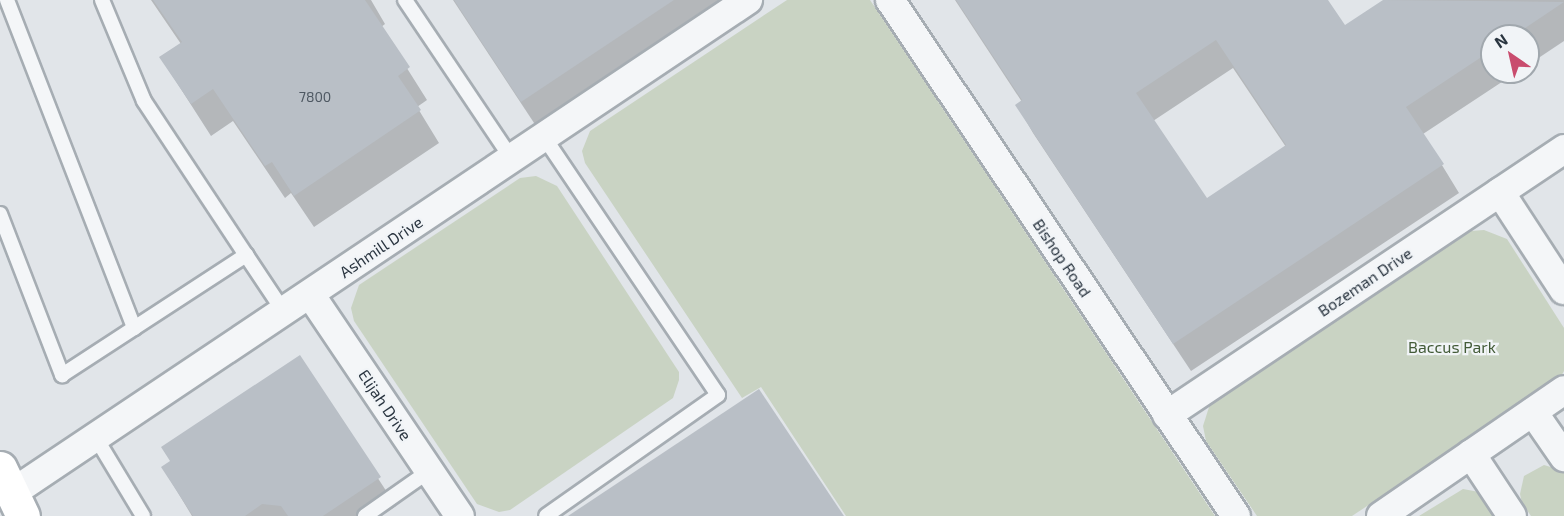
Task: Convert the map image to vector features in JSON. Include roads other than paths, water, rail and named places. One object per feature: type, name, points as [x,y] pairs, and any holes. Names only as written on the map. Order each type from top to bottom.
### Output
[{"type":"street","name":"Ashmill Drive","points":[[12,492],[748,0]]},
{"type":"street","name":"Bishop Road","points":[[890,0],[1236,516]]},
{"type":"street","name":"Bozeman Drive","points":[[1167,415],[1564,149]]},
{"type":"street","points":[[1500,192],[1564,290]]},
{"type":"street","name":"Elijah Drive","points":[[310,294],[460,516]]},
{"type":"street","points":[[1381,516],[1564,390]]},
{"type":"street","points":[[1533,412],[1564,457]]},
{"type":"street","points":[[1471,454],[1512,516]]},
{"type":"lane","points":[[7,0],[134,328]]},
{"type":"lane","points":[[102,0],[144,101],[284,312]]},
{"type":"lane","points":[[405,0],[512,159]]},
{"type":"lane","points":[[544,137],[718,395],[546,516]]},
{"type":"lane","points":[[0,214],[62,375],[246,255]]},
{"type":"lane","points":[[96,438],[143,516]]},
{"type":"lane","points":[[365,516],[429,471]]},
{"type":"park label","name":"Baccus Park","points":[[1452,347]]}]
